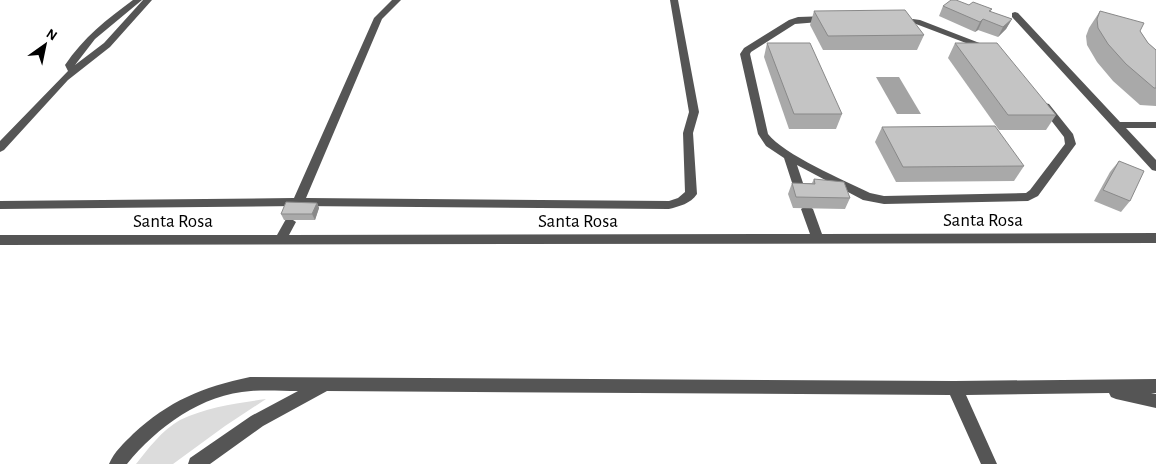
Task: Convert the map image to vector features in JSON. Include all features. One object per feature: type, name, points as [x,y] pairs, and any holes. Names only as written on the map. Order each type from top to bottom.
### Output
[{"type":"street","points":[[73,71],[70,65],[86,44],[106,24],[138,0]]},
{"type":"street","points":[[0,148],[73,71],[107,45],[148,0]]},
{"type":"street","points":[[0,205],[298,202],[668,205],[682,201],[691,194],[688,133],[694,112],[674,0]]},
{"type":"street","points":[[298,202],[378,18],[394,2]]},
{"type":"street","points":[[1015,16],[1156,167]]},
{"type":"street","points":[[836,19],[798,20],[747,50],[745,54],[763,134],[770,144],[867,197],[884,200],[1028,197],[1034,193],[1071,144],[1069,136],[1038,97]]},
{"type":"street","points":[[883,20],[917,22],[1001,55]]},
{"type":"street","points":[[1118,125],[1156,125]]},
{"type":"street","points":[[789,156],[800,192]]},
{"type":"street","points":[[807,209],[818,240]]},
{"type":"street","points":[[281,239],[290,222]]},
{"type":"street","name":"Santa Rosa","points":[[0,240],[1156,238]]},
{"type":"street","points":[[118,464],[136,441],[169,415],[207,395],[250,384],[955,388],[1156,386]]},
{"type":"street","points":[[196,464],[257,421],[326,384]]},
{"type":"street","points":[[1096,387],[1156,401]]},
{"type":"street","points":[[955,388],[989,464]]},
{"type":"shaded area","points":[[876,77],[899,77],[921,114],[897,114]]},
{"type":"shaded area","points":[[266,399],[173,464],[136,464],[161,434],[180,420],[211,409]]},
{"type":"building","points":[[951,0],[969,5],[973,2],[992,9],[989,11],[1012,19],[1003,27],[983,19],[980,22],[943,6]]},
{"type":"building","points":[[905,10],[924,35],[828,36],[814,11]]},
{"type":"building","points":[[1100,11],[1144,23],[1140,31],[1148,43],[1156,50],[1156,88],[1126,64],[1108,44],[1098,28],[1097,19]]},
{"type":"building","points":[[767,43],[810,43],[842,114],[794,114]]},
{"type":"building","points":[[955,43],[997,43],[1056,115],[1008,115]]},
{"type":"building","points":[[995,126],[1024,166],[903,167],[882,127]]},
{"type":"building","points":[[1119,161],[1144,171],[1130,201],[1103,190]]},
{"type":"building","points":[[814,179],[844,182],[850,198],[796,197],[792,183],[815,184]]},
{"type":"building","points":[[286,202],[317,203],[312,214],[281,214]]}]
